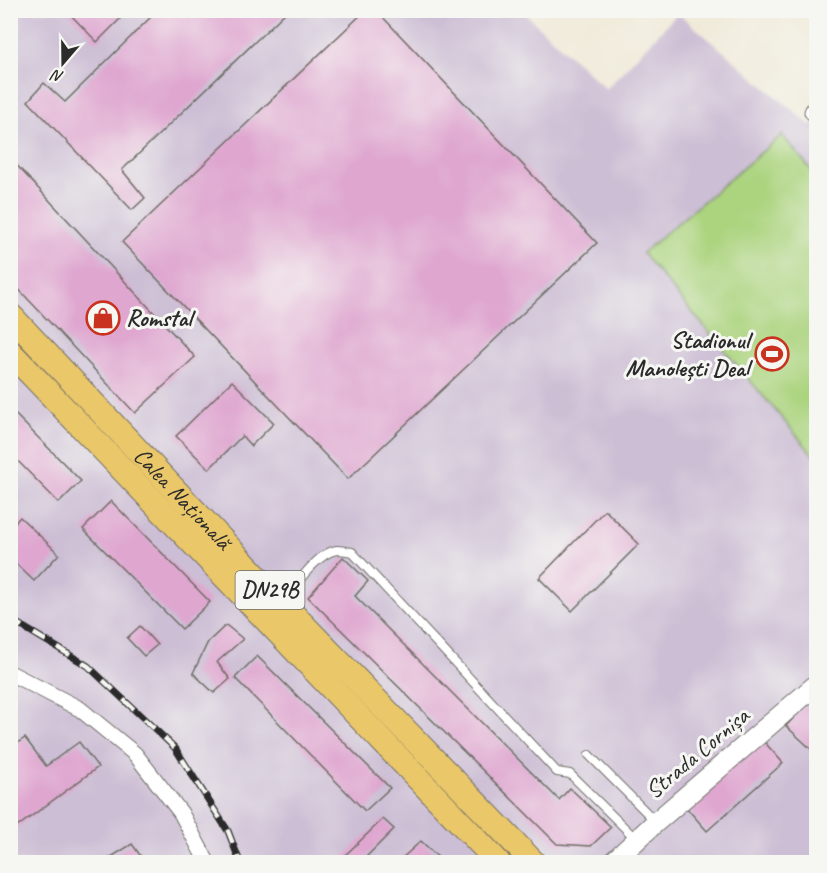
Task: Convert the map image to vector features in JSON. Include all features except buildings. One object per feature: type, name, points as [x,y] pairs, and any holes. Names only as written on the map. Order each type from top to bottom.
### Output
[{"type":"main road","name":"Calea Națională","points":[[10,315],[533,862]]},
{"type":"main road","name":"Calea Națională","points":[[10,352],[498,862]]},
{"type":"street","points":[[10,673],[80,709],[135,754],[182,813],[207,862]]},
{"type":"street","name":"Strada Cornișa","points":[[613,862],[636,839],[816,685]]},
{"type":"lane","points":[[282,602],[319,560],[335,550],[352,552],[558,772],[570,774],[636,839]]},
{"type":"lane","points":[[589,755],[656,822]]},
{"type":"shaded area","points":[[10,11],[522,11],[606,89],[678,13],[811,126],[816,121],[816,862],[11,862]]},
{"type":"green space","name":"Stadionul Manolești Deal","points":[[782,135],[816,176],[816,454],[814,456],[642,253]]},
{"type":"railway","points":[[10,619],[88,666],[175,748],[228,831],[240,862]]},
{"type":"place","name":"Romstal","points":[[103,318]]},
{"type":"place","name":"Stadionul Manolești Deal","points":[[772,354]]}]
